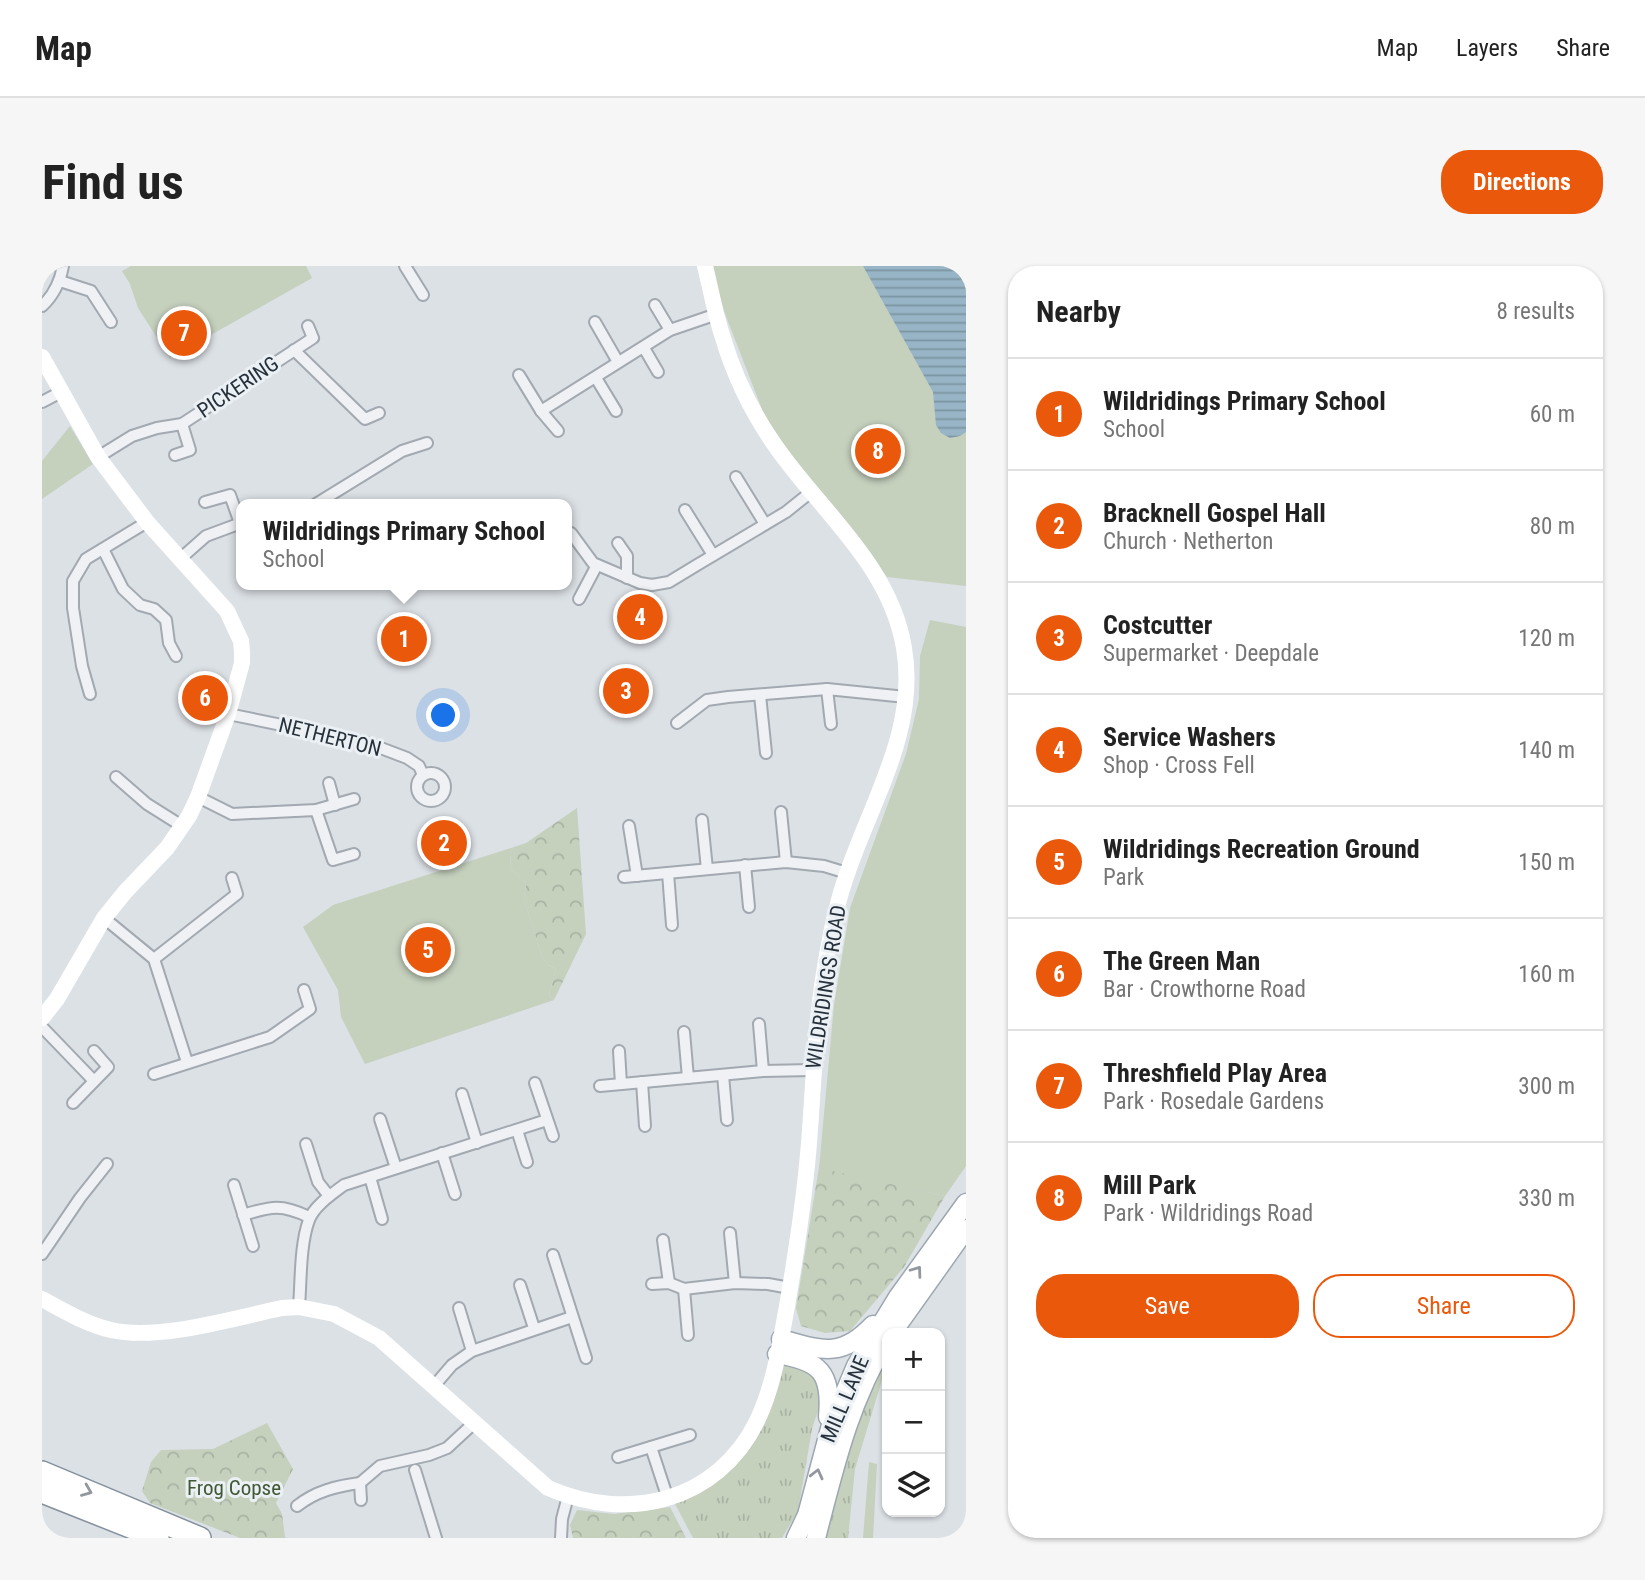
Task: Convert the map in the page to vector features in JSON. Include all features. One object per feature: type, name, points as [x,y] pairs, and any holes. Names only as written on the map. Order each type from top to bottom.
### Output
[{"type":"highway","points":[[42,1472],[127,1525],[200,1538]]},
{"type":"highway","points":[[42,1492],[158,1538]]},
{"type":"main road","name":"MILL LANE","points":[[796,1538],[807,1515],[825,1445],[845,1388],[898,1297],[966,1203]]},
{"type":"main road","points":[[896,1328],[966,1228]]},
{"type":"main road","points":[[779,1347],[822,1350],[848,1346],[869,1329],[898,1297]]},
{"type":"main road","points":[[779,1347],[811,1362],[824,1375],[829,1401],[825,1445]]},
{"type":"main road","name":"MILL LANE","points":[[816,1538],[848,1418],[882,1349]]},
{"type":"street","points":[[42,306],[60,281],[63,266]]},
{"type":"street","points":[[405,266],[423,295]]},
{"type":"street","name":"WILDRIDINGS ROAD","points":[[42,1299],[97,1326],[134,1333],[164,1331],[282,1308],[299,1307],[334,1314],[379,1338],[548,1488],[568,1496],[627,1505],[668,1499],[710,1477],[742,1446],[759,1416],[779,1347],[790,1288],[803,1201],[812,1070],[826,962],[837,908],[847,873],[895,750],[903,719],[907,674],[904,648],[891,603],[874,569],[775,445],[747,397],[733,366],[716,314],[705,266]]},
{"type":"street","points":[[60,281],[91,291],[111,322]]},
{"type":"street","points":[[655,305],[670,330]]},
{"type":"street","points":[[541,411],[670,330],[716,314]]},
{"type":"street","points":[[595,322],[618,362]]},
{"type":"street","name":"PICKERING","points":[[98,457],[132,436],[182,424],[313,338],[308,326]]},
{"type":"street","points":[[644,348],[658,372]]},
{"type":"street","name":"PICKERING","points":[[294,350],[365,419],[379,413]]},
{"type":"street","points":[[42,357],[98,457],[147,522],[227,611],[241,641],[242,663],[228,714],[198,797],[182,827],[167,848],[104,918],[57,999],[42,1018]]},
{"type":"street","points":[[519,374],[541,411],[558,432]]},
{"type":"street","points":[[596,378],[616,411]]},
{"type":"street","points":[[42,402],[61,392]]},
{"type":"street","name":"PICKERING","points":[[175,455],[190,450],[182,424]]},
{"type":"street","points":[[324,499],[402,451],[427,443]]},
{"type":"street","points":[[736,477],[765,524]]},
{"type":"street","points":[[572,534],[586,555],[597,565],[640,583],[652,585],[669,582],[786,512],[811,492]]},
{"type":"street","points":[[205,502],[230,495],[236,512]]},
{"type":"street","points":[[685,510],[713,555]]},
{"type":"street","points":[[76,687],[89,689],[73,608],[73,581],[86,559],[147,522]]},
{"type":"street","points":[[180,559],[206,536],[236,525]]},
{"type":"street","points":[[618,543],[627,556],[628,578]]},
{"type":"street","points":[[103,549],[123,589],[140,605],[154,609],[166,620],[169,643],[176,656]]},
{"type":"street","points":[[579,599],[597,565]]},
{"type":"street","points":[[677,723],[707,700],[827,690],[906,697]]},
{"type":"street","points":[[827,690],[831,724]]},
{"type":"street","points":[[760,695],[766,753]]},
{"type":"street","name":"NETHERTON","points":[[228,714],[365,742],[407,758],[419,766],[423,775]]},
{"type":"street","points":[[116,777],[147,804],[182,827]]},
{"type":"street","points":[[328,783],[335,805]]},
{"type":"street","points":[[198,797],[232,814],[316,810],[354,799]]},
{"type":"street","points":[[316,810],[333,859],[354,854]]},
{"type":"street","points":[[781,812],[786,862]]},
{"type":"street","points":[[702,820],[707,869]]},
{"type":"street","points":[[629,826],[637,876]]},
{"type":"street","points":[[624,877],[786,862],[824,866],[847,873]]},
{"type":"street","points":[[745,865],[749,907]]},
{"type":"street","points":[[668,873],[672,925]]},
{"type":"street","points":[[154,959],[237,894],[232,878]]},
{"type":"street","points":[[104,918],[154,959],[187,1062]]},
{"type":"street","points":[[154,1074],[270,1037],[310,1009],[304,990]]},
{"type":"street","points":[[759,1024],[763,1071]]},
{"type":"street","points":[[42,1027],[94,1081]]},
{"type":"street","points":[[684,1032],[688,1078]]},
{"type":"street","points":[[73,1104],[108,1067],[94,1051]]},
{"type":"street","points":[[619,1051],[621,1084]]},
{"type":"street","points":[[600,1086],[763,1071],[812,1070]]},
{"type":"street","points":[[723,1075],[727,1120]]},
{"type":"street","points":[[642,1082],[645,1126]]},
{"type":"street","points":[[535,1083],[553,1136]]},
{"type":"street","points":[[462,1094],[477,1143]]},
{"type":"street","points":[[380,1119],[396,1168]]},
{"type":"street","points":[[299,1307],[309,1217],[329,1196],[344,1185],[547,1120]]},
{"type":"street","points":[[517,1130],[527,1163]]},
{"type":"street","points":[[306,1144],[318,1182],[329,1196]]},
{"type":"street","points":[[442,1153],[455,1194]]},
{"type":"street","points":[[42,1254],[107,1164]]},
{"type":"street","points":[[370,1177],[382,1219]]},
{"type":"street","points":[[234,1185],[253,1246]]},
{"type":"street","points":[[243,1215],[273,1206],[292,1209],[309,1217]]},
{"type":"street","points":[[730,1233],[736,1283]]},
{"type":"street","points":[[663,1240],[669,1283]]},
{"type":"street","points":[[552,1255],[586,1358]]},
{"type":"street","points":[[652,1284],[669,1283],[684,1289],[736,1283],[790,1288]]},
{"type":"street","points":[[520,1284],[534,1328]]},
{"type":"street","points":[[684,1289],[688,1335]]},
{"type":"street","points":[[458,1308],[472,1351]]},
{"type":"street","points":[[434,1386],[452,1365],[472,1351],[572,1317]]},
{"type":"street","points":[[297,1506],[317,1493],[360,1483],[380,1466],[447,1448],[474,1423]]},
{"type":"street","points":[[618,1457],[690,1436]]},
{"type":"street","points":[[651,1447],[668,1499]]},
{"type":"street","points":[[415,1470],[436,1538]]},
{"type":"street","points":[[360,1483],[361,1500]]},
{"type":"street","points":[[561,1538],[562,1519],[568,1496]]},
{"type":"green space","points":[[131,266],[306,266],[312,278],[170,358],[138,308],[130,284],[122,271]]},
{"type":"green space","points":[[711,266],[966,266],[966,586],[887,577],[813,486],[765,417],[724,311]]},
{"type":"green space","points":[[70,426],[93,464],[42,499],[42,461]]},
{"type":"green space","points":[[930,620],[966,627],[966,1166],[945,1196],[819,1168],[834,1005],[850,908],[906,754],[919,699],[920,656]]},
{"type":"green space","points":[[577,808],[586,934],[554,1000],[549,995],[556,969],[548,965],[542,957],[524,899],[526,883],[511,869],[510,853],[514,847],[526,843]]},
{"type":"green space","points":[[514,847],[510,853],[511,869],[526,883],[524,899],[542,957],[548,965],[556,969],[549,995],[554,1000],[365,1064],[341,1017],[338,990],[303,927],[333,905]]},
{"type":"green space","points":[[819,1167],[945,1196],[904,1267],[850,1331],[825,1333],[801,1326],[796,1308]]},
{"type":"green space","points":[[785,1362],[803,1362],[824,1392],[812,1429],[798,1511],[782,1538],[693,1538],[674,1502],[710,1482],[771,1398]]},
{"type":"green space","points":[[882,1364],[882,1380],[855,1469],[848,1538],[823,1538],[827,1512],[871,1380]]},
{"type":"green space","name":"Frog Copse","points":[[267,1423],[293,1469],[276,1503],[282,1514],[287,1538],[240,1538],[150,1503],[142,1491],[151,1462],[161,1450],[213,1449]]},
{"type":"green space","points":[[869,1462],[877,1464],[873,1538],[863,1538]]},
{"type":"green space","points":[[670,1507],[686,1538],[573,1538],[570,1525],[577,1510],[614,1514]]},
{"type":"water","points":[[863,266],[966,266],[966,432],[960,436],[950,438],[941,433],[936,425],[933,392]]},
{"type":"place","name":"Threshfield Play Area","points":[[184,333]]},
{"type":"place","name":"Mill Park","points":[[878,451]]},
{"type":"place","name":"Service Washers","points":[[640,617]]},
{"type":"place","name":"Wildridings Primary School","points":[[404,639]]},
{"type":"place","name":"Costcutter","points":[[626,691]]},
{"type":"place","name":"The Green Man","points":[[205,698]]},
{"type":"place","name":"Bracknell Gospel Hall","points":[[444,843]]},
{"type":"place","name":"Wildridings Recreation Ground","points":[[428,950]]}]
